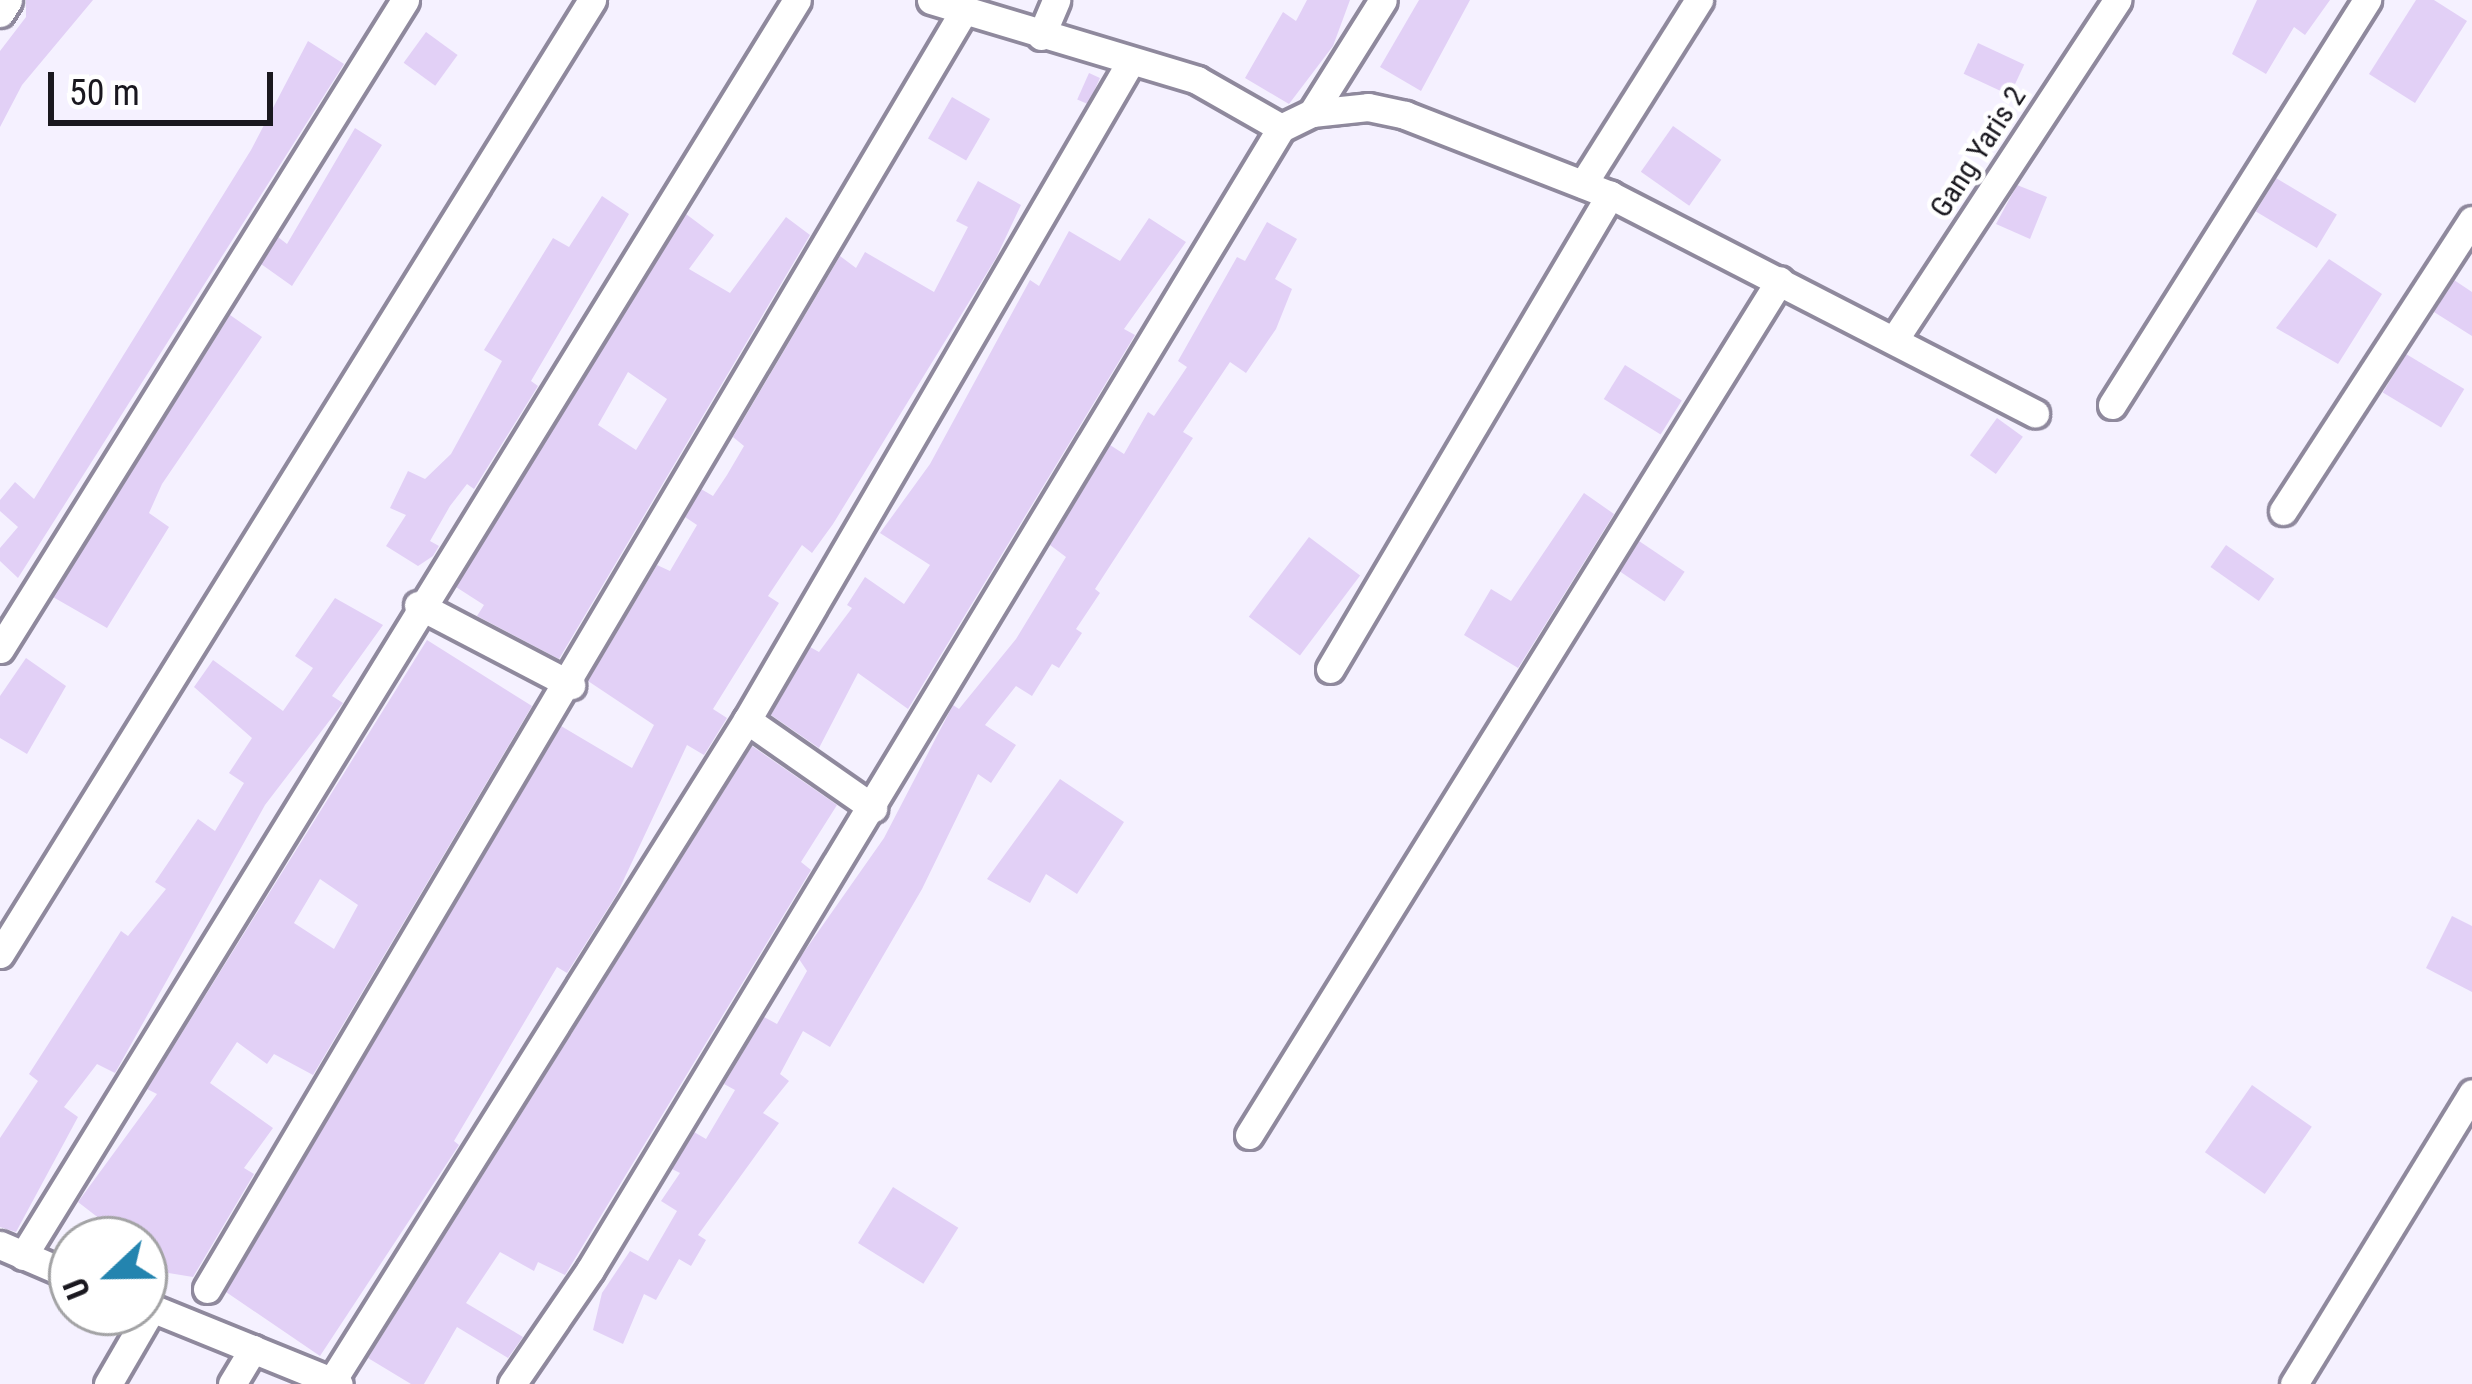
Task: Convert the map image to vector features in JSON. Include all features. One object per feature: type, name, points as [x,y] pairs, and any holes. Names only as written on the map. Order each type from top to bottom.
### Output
[{"type":"street","points":[[0,13],[8,0]]},
{"type":"street","points":[[0,649],[405,0]]},
{"type":"street","points":[[0,954],[592,0]]},
{"type":"street","points":[[48,1266],[12,1250],[796,0]]},
{"type":"street","points":[[931,0],[1235,97],[1281,128]]},
{"type":"street","points":[[1041,36],[1057,0]]},
{"type":"street","points":[[1312,113],[1383,0]]},
{"type":"street","points":[[1583,184],[1699,0]]},
{"type":"street","name":"Gang Yaris 2","points":[[1894,340],[2117,0]]},
{"type":"street","points":[[2112,405],[2367,0]]},
{"type":"street","points":[[207,1289],[571,685],[965,9]]},
{"type":"street","points":[[168,1314],[335,1383],[747,720],[1131,61]]},
{"type":"street","points":[[512,1384],[873,808],[1281,128],[1312,113],[1368,107],[1405,115],[1610,195],[2035,413]]},
{"type":"street","points":[[1330,669],[1610,195]]},
{"type":"street","points":[[2283,511],[2472,220]]},
{"type":"street","points":[[1249,1135],[1780,280]]},
{"type":"street","points":[[418,605],[571,685]]},
{"type":"street","points":[[747,720],[873,808]]},
{"type":"street","points":[[2294,1384],[2472,1093]]},
{"type":"street","points":[[108,1384],[133,1336]]},
{"type":"street","points":[[232,1384],[253,1349]]},
{"type":"building","points":[[26,0],[93,0],[22,85],[0,127],[0,51],[26,17]]},
{"type":"building","points":[[1307,0],[1350,0],[1333,46],[1289,104],[1245,78],[1283,12],[1296,21]]},
{"type":"building","points":[[1419,0],[1470,0],[1421,91],[1380,67]]},
{"type":"building","points":[[2257,0],[2330,0],[2305,35],[2294,27],[2266,74],[2232,54]]},
{"type":"building","points":[[2416,0],[2434,0],[2467,21],[2415,103],[2369,74]]},
{"type":"building","points":[[426,32],[458,55],[435,86],[404,63]]},
{"type":"building","points":[[308,41],[344,64],[18,578],[0,561],[0,548],[18,527],[0,511],[0,500],[15,482],[34,499],[251,150]]},
{"type":"building","points":[[1978,43],[2024,65],[2010,95],[1964,74]]},
{"type":"building","points":[[1089,73],[1100,78],[1088,104],[1077,99]]},
{"type":"building","points":[[952,97],[990,119],[966,161],[928,139]]},
{"type":"building","points":[[1673,126],[1721,160],[1689,206],[1641,172]]},
{"type":"building","points":[[355,128],[382,145],[292,286],[261,264],[278,237],[287,244]]},
{"type":"building","points":[[2276,178],[2337,215],[2317,248],[2256,211]]},
{"type":"building","points":[[978,181],[1021,205],[996,258],[833,524],[812,553],[802,545],[768,596],[779,603],[713,709],[727,718],[704,755],[687,745],[617,894],[567,973],[557,967],[454,1141],[459,1145],[320,1356],[226,1292],[561,726],[632,768],[654,725],[588,681],[657,565],[670,571],[697,525],[685,517],[701,489],[713,496],[727,475],[744,446],[733,437],[840,256],[856,268],[865,252],[934,292],[968,227],[956,221]]},
{"type":"building","points":[[2017,185],[2047,197],[2030,239],[1996,224]]},
{"type":"building","points":[[602,196],[629,214],[531,381],[538,386],[474,489],[467,484],[450,506],[430,541],[439,546],[433,556],[418,566],[386,546],[406,515],[390,508],[408,471],[425,479],[451,454],[502,361],[484,350],[553,238],[569,247]]},
{"type":"building","points":[[686,214],[714,235],[689,269],[730,293],[786,217],[810,235],[559,659],[477,616],[484,605],[456,587]],"holes":[[[628,372],[667,399],[636,450],[598,425]]]},
{"type":"building","points":[[1149,218],[1186,242],[1124,329],[1135,335],[908,709],[858,673],[819,748],[771,715],[810,647],[819,652],[852,608],[847,605],[865,577],[904,604],[930,565],[880,533],[930,464],[1030,280],[1039,286],[1069,231],[1120,261]]},
{"type":"building","points":[[1267,222],[1297,239],[1275,279],[1292,289],[1276,329],[1246,373],[1230,362],[1183,432],[1193,438],[1095,589],[1100,593],[1076,629],[1082,633],[1059,668],[1052,664],[1032,696],[1016,686],[985,725],[1016,745],[991,783],[978,774],[922,889],[830,1047],[803,1031],[780,1074],[789,1081],[763,1113],[779,1123],[698,1235],[706,1240],[691,1266],[679,1259],[656,1300],[644,1294],[623,1344],[593,1330],[602,1293],[630,1251],[648,1261],[677,1211],[661,1201],[680,1173],[672,1169],[694,1132],[706,1139],[735,1090],[724,1084],[764,1017],[777,1024],[807,971],[799,959],[884,838],[953,705],[959,709],[1016,639],[1066,557],[1050,545],[1110,445],[1124,454],[1148,412],[1154,416],[1187,367],[1178,361],[1237,257],[1245,261]]},
{"type":"building","points":[[2329,259],[2382,294],[2338,364],[2276,328]]},
{"type":"building","points":[[2454,280],[2472,292],[2472,336],[2434,312]]},
{"type":"building","points":[[230,315],[262,337],[162,484],[149,513],[169,527],[107,628],[53,597]]},
{"type":"building","points":[[2406,354],[2464,389],[2441,428],[2383,393]]},
{"type":"building","points":[[1625,365],[1682,401],[1661,434],[1604,399]]},
{"type":"building","points":[[1997,418],[2023,437],[1996,474],[1970,455]]},
{"type":"building","points":[[1584,493],[1614,514],[1518,668],[1464,635],[1491,589],[1511,601]]},
{"type":"building","points":[[1309,537],[1360,576],[1300,655],[1249,617]]},
{"type":"building","points":[[1639,541],[1685,572],[1664,602],[1619,571]]},
{"type":"building","points":[[2226,545],[2274,579],[2259,601],[2211,567]]},
{"type":"building","points":[[335,598],[383,625],[332,696],[343,703],[265,805],[115,1073],[97,1064],[64,1107],[78,1117],[16,1232],[0,1227],[0,1138],[38,1081],[29,1074],[121,931],[128,936],[166,889],[155,882],[198,819],[215,831],[244,783],[229,773],[252,738],[194,687],[213,660],[283,711],[313,668],[295,656]]},
{"type":"building","points":[[427,640],[532,706],[313,1075],[274,1054],[267,1064],[237,1042],[210,1083],[273,1128],[244,1168],[254,1174],[193,1277],[168,1273],[168,1216],[96,1216],[78,1202],[157,1094],[147,1089]],"holes":[[[320,879],[358,905],[334,949],[294,923]]]},
{"type":"building","points":[[26,658],[66,686],[27,754],[0,738],[0,696]]},
{"type":"building","points":[[752,746],[837,805],[801,862],[811,870],[565,1275],[538,1262],[534,1271],[500,1252],[466,1303],[523,1337],[508,1358],[457,1327],[424,1384],[411,1384],[368,1358]]},
{"type":"building","points":[[1060,779],[1124,822],[1077,894],[1046,874],[1030,903],[987,879]]},
{"type":"building","points":[[2452,916],[2472,926],[2472,992],[2426,968]]},
{"type":"building","points":[[2252,1085],[2312,1127],[2265,1194],[2205,1152]]},
{"type":"building","points":[[893,1187],[958,1228],[923,1284],[858,1243]]}]
